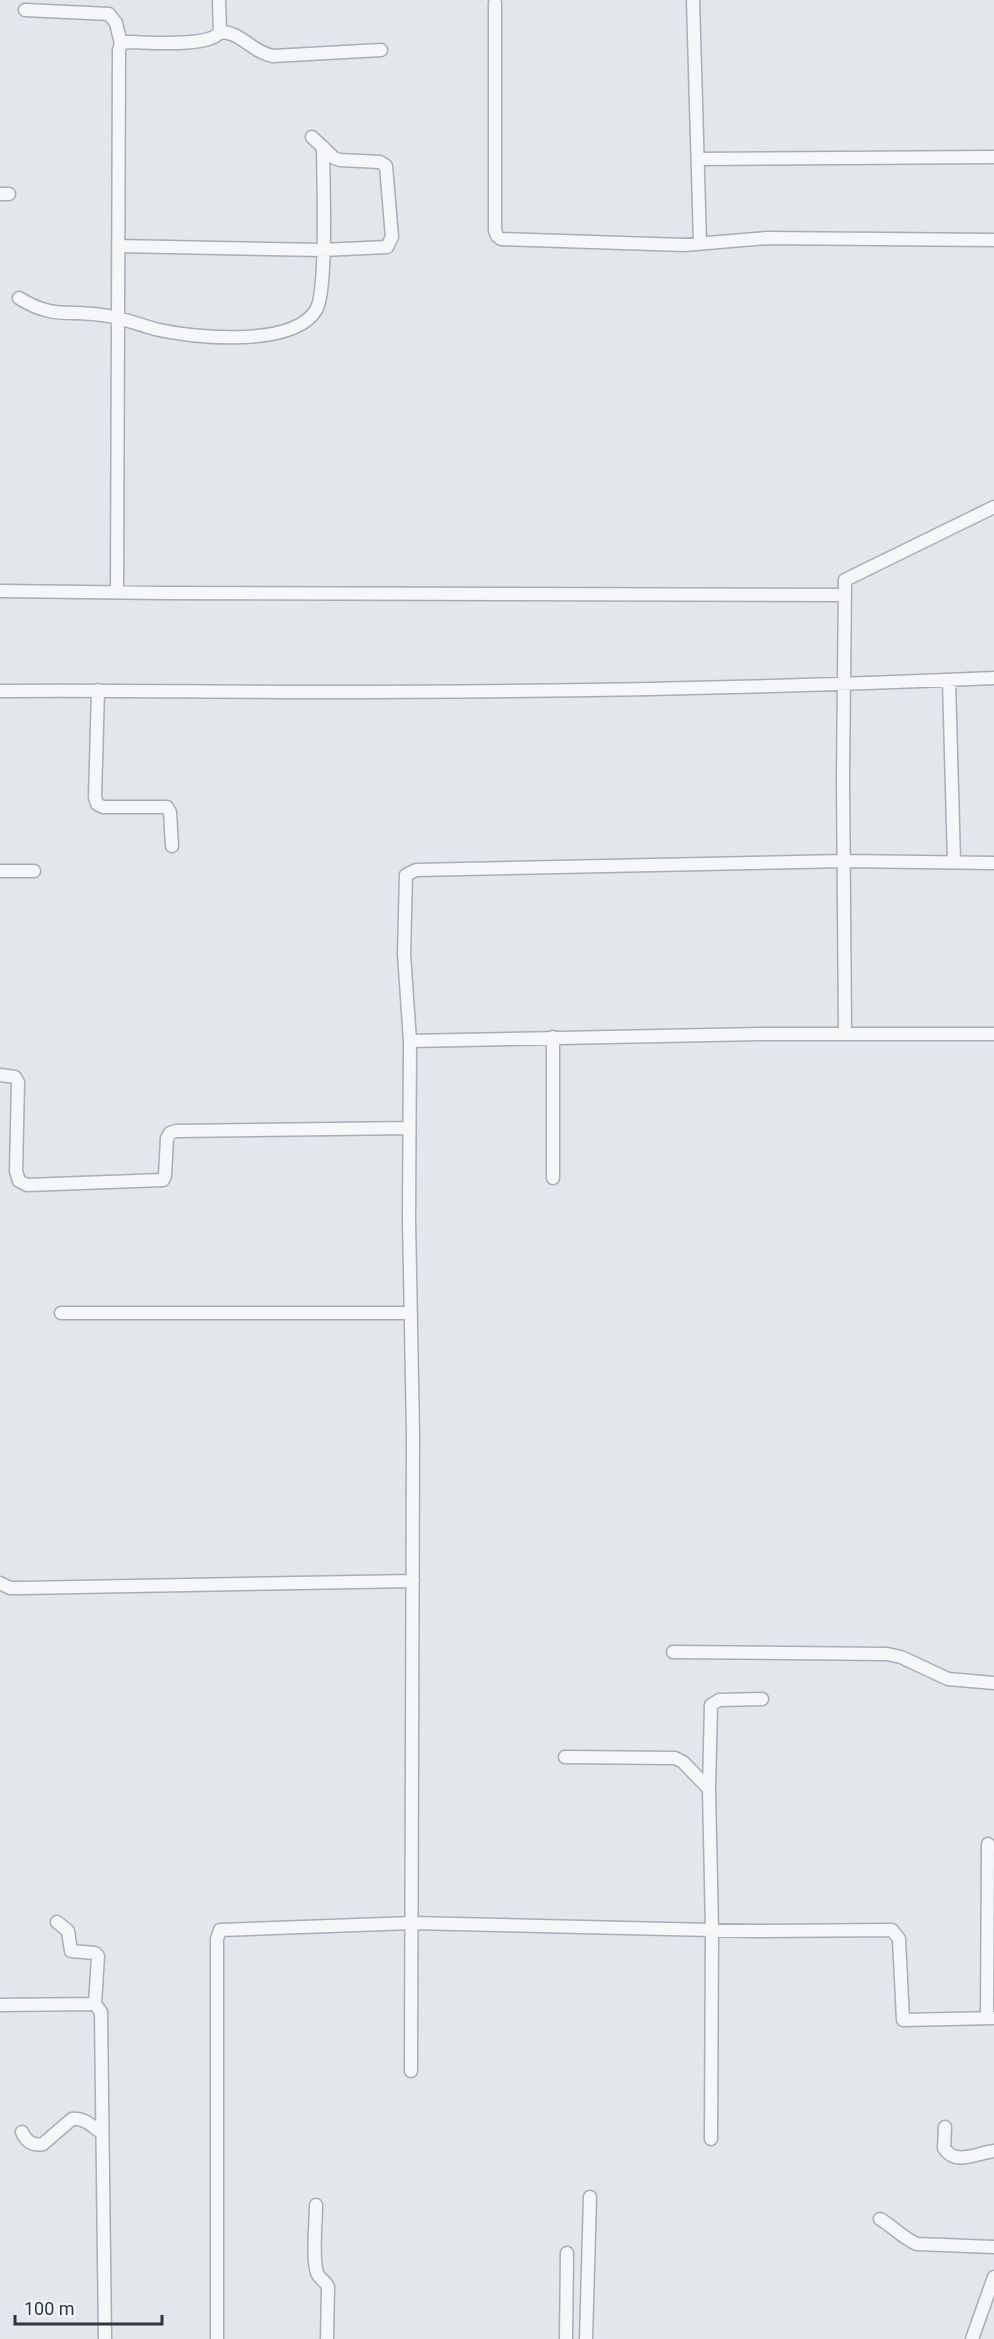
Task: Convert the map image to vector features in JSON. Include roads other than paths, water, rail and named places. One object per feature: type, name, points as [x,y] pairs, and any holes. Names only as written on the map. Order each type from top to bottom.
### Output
[{"type":"street","points":[[121,44],[206,41],[216,37],[220,32],[219,0]]},
{"type":"street","points":[[693,0],[700,243]]},
{"type":"street","points":[[495,3],[495,230],[497,236],[508,240],[676,245],[766,238],[994,240]]},
{"type":"street","points":[[26,10],[109,14],[116,23],[121,44],[119,50],[117,318],[117,592]]},
{"type":"street","points":[[220,32],[237,35],[260,52],[273,56],[381,50]]},
{"type":"street","points":[[118,246],[323,250],[382,249],[390,245],[392,237],[386,166],[380,162],[340,160],[312,137]]},
{"type":"street","points":[[19,298],[51,313],[102,315],[186,335],[257,335],[288,330],[303,324],[318,307],[323,250],[322,147]]},
{"type":"street","points":[[698,159],[994,158]]},
{"type":"street","points":[[845,1034],[844,594],[847,579],[994,507]]},
{"type":"street","points":[[0,591],[164,594],[844,594]]},
{"type":"street","points":[[0,691],[316,692],[844,685],[994,678]]},
{"type":"street","points":[[949,680],[954,862]]},
{"type":"street","points":[[98,690],[95,797],[97,804],[103,807],[167,807],[170,812],[172,846]]},
{"type":"street","points":[[411,2071],[413,1581],[410,1041],[404,954],[406,874],[410,871],[844,861],[994,862]]},
{"type":"street","points":[[0,871],[34,871]]},
{"type":"street","points":[[410,1041],[553,1037],[994,1034]]},
{"type":"street","points":[[553,1037],[554,1178]]},
{"type":"street","points":[[0,1075],[11,1075],[18,1082],[16,1171],[19,1181],[27,1185],[163,1180],[165,1178],[167,1138],[170,1133],[176,1131],[409,1128]]},
{"type":"street","points":[[61,1313],[411,1313]]},
{"type":"street","points":[[0,1583],[10,1588],[22,1588],[413,1581]]},
{"type":"street","points":[[673,1652],[887,1654],[901,1657],[948,1679],[994,1683]]},
{"type":"street","points":[[711,2139],[712,1929],[709,1789],[712,1703],[719,1700],[762,1699]]},
{"type":"street","points":[[565,1757],[675,1758],[683,1762],[709,1789]]},
{"type":"street","points":[[217,2339],[217,1933],[224,1929],[412,1923],[754,1931],[892,1930],[899,1939],[903,2020],[991,2018],[988,1844]]},
{"type":"street","points":[[57,1923],[68,1931],[71,1951],[94,1953],[98,1956],[95,2004]]},
{"type":"street","points":[[0,2005],[95,2004],[100,2008],[102,2019],[105,2339]]},
{"type":"street","points":[[22,2132],[30,2143],[43,2144],[76,2118],[84,2120],[102,2133]]},
{"type":"street","points":[[945,2127],[944,2148],[951,2156],[964,2157],[994,2151]]},
{"type":"street","points":[[586,2339],[590,2197]]},
{"type":"street","points":[[316,2205],[316,2266],[319,2277],[327,2283],[328,2287],[327,2339]]},
{"type":"street","points":[[880,2219],[906,2239],[917,2244],[994,2247]]},
{"type":"street","points":[[566,2339],[567,2253]]},
{"type":"street","points":[[972,2339],[994,2277]]}]
